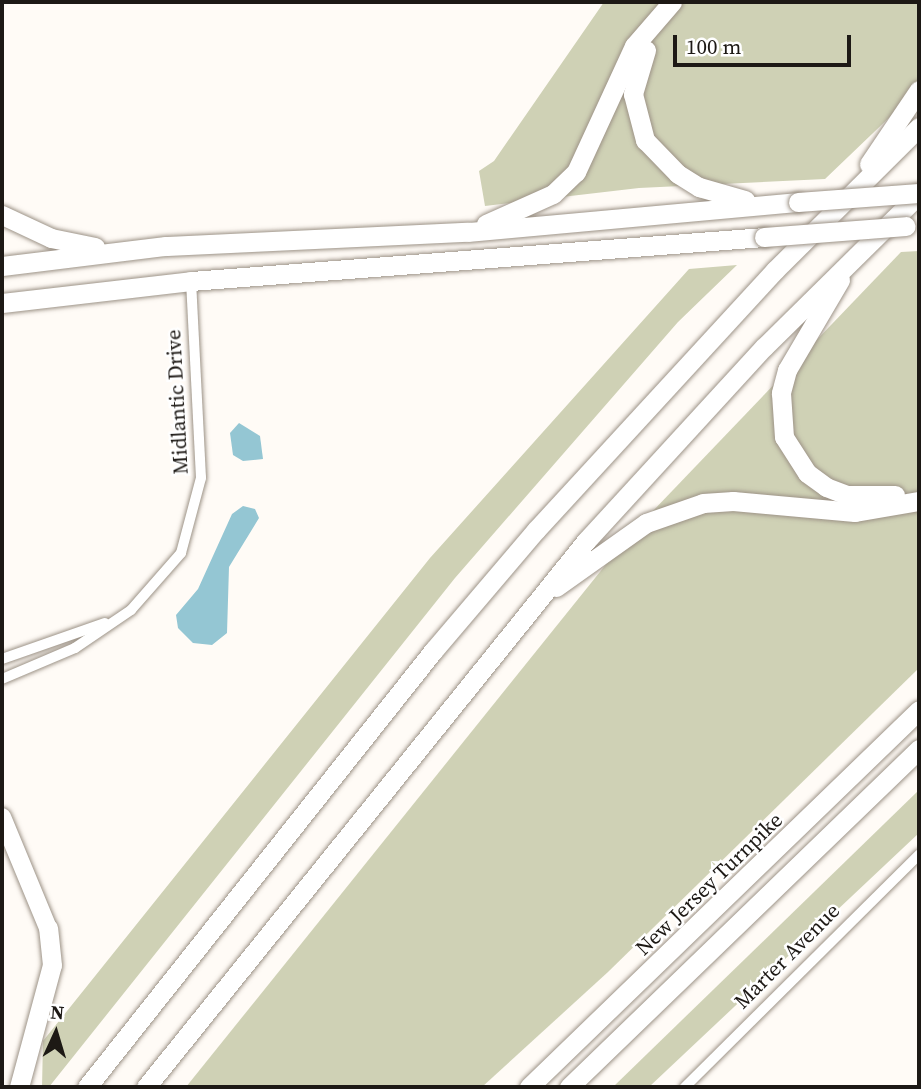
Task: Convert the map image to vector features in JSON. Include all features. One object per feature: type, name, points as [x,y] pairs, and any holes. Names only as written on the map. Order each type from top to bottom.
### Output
[{"type":"highway","points":[[468,232],[553,194],[576,172],[634,46],[672,2]]},
{"type":"highway","points":[[688,2],[663,26],[636,70],[633,94],[645,140],[678,174],[699,187],[750,201],[790,202]]},
{"type":"highway","points":[[848,196],[919,90]]},
{"type":"highway","points":[[87,1087],[504,568],[639,415],[848,196],[919,127]]},
{"type":"highway","points":[[2,266],[127,250],[468,232],[790,202],[919,193]]},
{"type":"highway","points":[[146,1087],[535,601],[680,436],[856,253],[919,193]]},
{"type":"highway","points":[[2,215],[51,238],[127,250]]},
{"type":"highway","points":[[2,303],[191,281],[913,226]]},
{"type":"highway","points":[[856,253],[787,370],[780,393],[784,437],[807,473],[847,495],[897,495],[919,488]]},
{"type":"highway","points":[[535,601],[620,540],[674,510],[733,501],[855,512],[919,500]]},
{"type":"highway","name":"New Jersey Turnpike","points":[[529,1087],[919,710]]},
{"type":"highway","points":[[569,1087],[919,749]]},
{"type":"highway","points":[[19,1087],[52,965],[48,928]]},
{"type":"main road","points":[[2,817],[48,928]]},
{"type":"street","name":"Midlantic Drive","points":[[2,679],[75,648],[118,619],[159,582],[181,553],[195,511],[201,478],[191,281]]},
{"type":"street","name":"Midlantic Drive","points":[[2,659],[118,619]]},
{"type":"street","name":"Marter Avenue","points":[[685,1087],[919,856]]},
{"type":"green space","points":[[604,2],[919,2],[919,89],[825,179],[639,188],[485,206],[479,171],[494,161]]},
{"type":"green space","points":[[919,251],[919,668],[608,972],[482,1087],[186,1087],[628,537],[901,252]]},
{"type":"green space","points":[[737,265],[678,322],[455,578],[49,1087],[42,1087],[43,1041],[430,558],[689,269]]},
{"type":"green space","points":[[919,790],[919,833],[649,1087],[613,1087]]},
{"type":"water","points":[[239,423],[260,436],[263,459],[243,461],[233,455],[230,433]]},
{"type":"water","points":[[243,506],[255,509],[259,518],[229,567],[227,633],[212,645],[193,643],[178,628],[176,615],[198,589],[232,514]]}]
